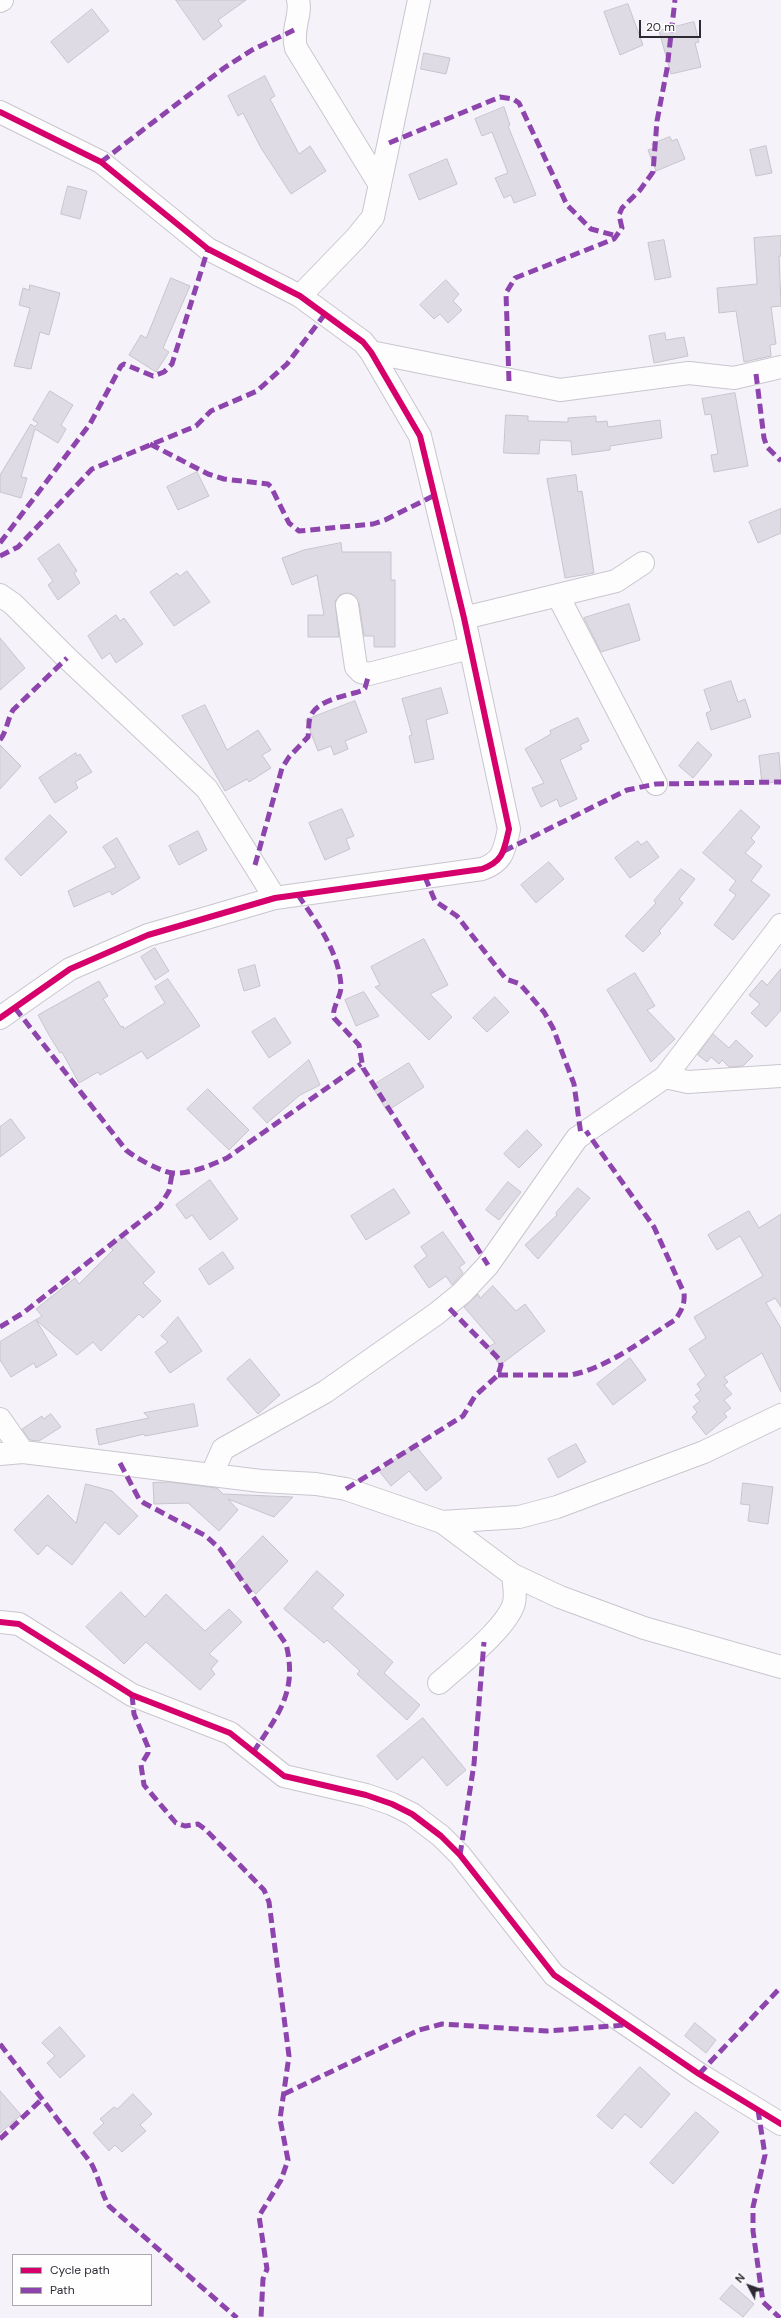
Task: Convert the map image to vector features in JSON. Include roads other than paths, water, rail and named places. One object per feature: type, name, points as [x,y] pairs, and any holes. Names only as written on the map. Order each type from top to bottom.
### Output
[{"type":"street","points":[[298,0],[300,7],[294,30],[296,48],[380,185]]},
{"type":"street","points":[[300,296],[365,228],[373,217],[419,0]]},
{"type":"street","points":[[0,112],[101,162],[208,248],[300,296],[363,342],[371,352],[420,436],[464,618],[469,648],[509,829],[504,852],[496,864],[482,869],[275,898],[148,934],[70,970],[0,1018]]},
{"type":"street","points":[[371,352],[560,390],[689,373],[734,378],[781,367]]},
{"type":"street","points":[[464,618],[616,581],[643,563]]},
{"type":"street","points":[[0,595],[13,604],[67,658],[207,789],[275,898]]},
{"type":"street","points":[[558,596],[656,784]]},
{"type":"street","points":[[346,605],[356,667],[361,672],[369,674],[469,648]]},
{"type":"street","points":[[212,1474],[223,1450],[325,1392],[436,1314],[462,1293],[488,1265],[577,1138],[665,1077],[781,925]]},
{"type":"street","points":[[665,1077],[688,1082],[781,1076]]},
{"type":"street","points":[[442,1522],[519,1517],[557,1507],[704,1452],[781,1415]]},
{"type":"street","points":[[0,1419],[23,1452]]},
{"type":"street","points":[[0,1454],[23,1452],[261,1481],[316,1484],[346,1489],[442,1522],[513,1575],[560,1597],[644,1628],[781,1667]]},
{"type":"street","points":[[439,1683],[484,1642],[506,1619],[514,1602],[513,1575]]},
{"type":"street","points":[[0,1622],[19,1624],[132,1695],[230,1733],[284,1776],[366,1795],[392,1804],[412,1814],[441,1836],[460,1855],[554,1976],[699,2074],[781,2124]]}]
